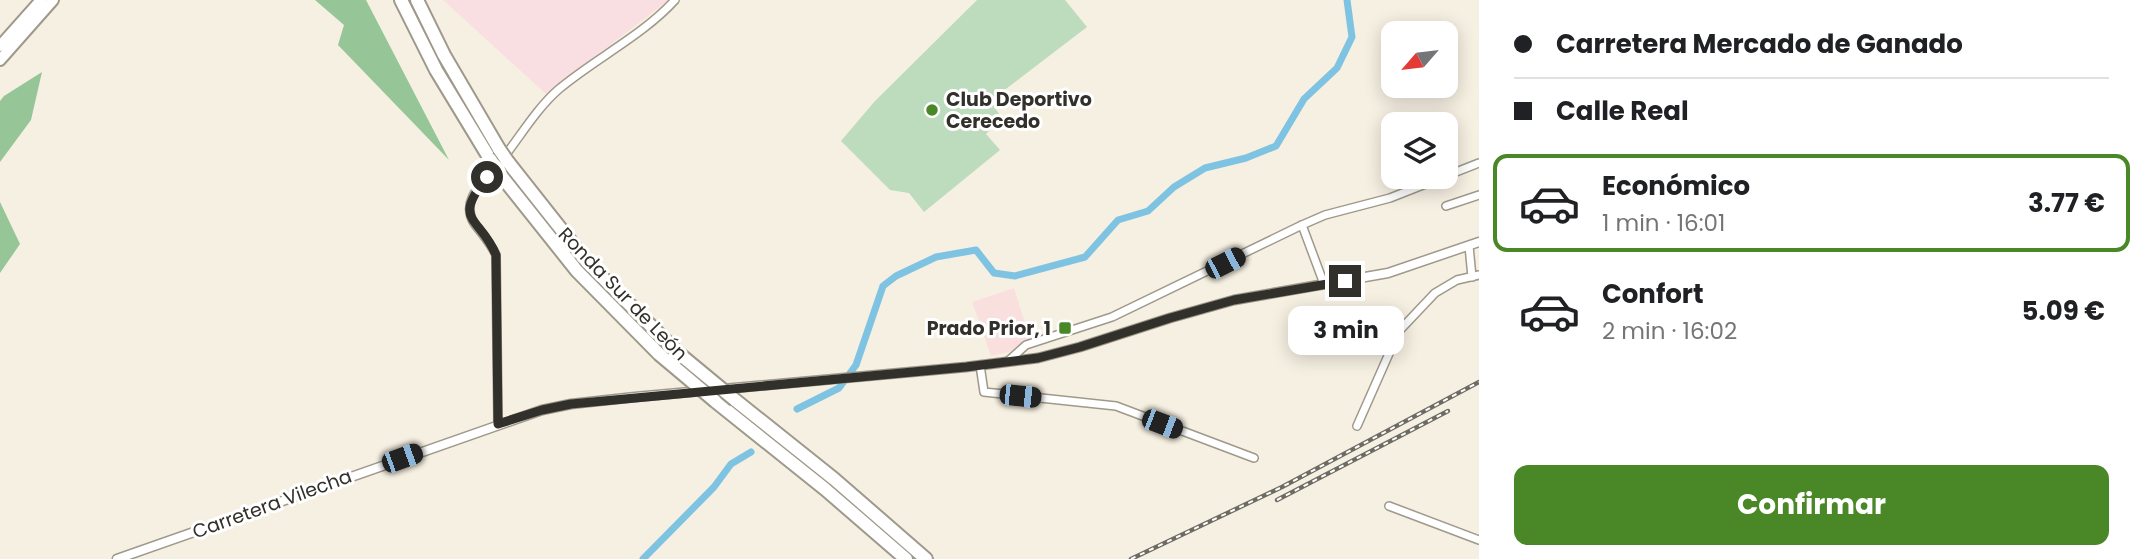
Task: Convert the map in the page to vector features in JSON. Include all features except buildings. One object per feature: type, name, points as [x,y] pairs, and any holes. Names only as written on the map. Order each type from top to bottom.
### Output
[{"type":"highway","points":[[395,0],[427,53]]},
{"type":"highway","name":"Ronda Sur de León","points":[[401,0],[427,53],[499,173],[577,271],[659,354],[825,489],[906,559]]},
{"type":"highway","name":"Ronda Sur de León","points":[[417,0],[444,55],[499,149],[532,195],[587,262],[677,352],[834,479],[926,559]]},
{"type":"main road","points":[[0,46],[41,0]]},
{"type":"main road","points":[[0,60],[53,0]]},
{"type":"street","points":[[498,424],[496,255],[491,243],[469,212],[471,197],[555,92],[591,63],[659,17],[674,0]]},
{"type":"street","points":[[1007,362],[1026,345],[1101,321],[1143,303],[1325,215],[1401,194],[1479,163]]},
{"type":"street","points":[[1446,206],[1479,195]]},
{"type":"street","points":[[1302,225],[1324,284]]},
{"type":"street","name":"Carretera Vilecha","points":[[117,559],[542,410],[571,404],[1038,358],[1234,300],[1388,273],[1479,242]]},
{"type":"street","points":[[1357,426],[1399,331],[1435,293],[1457,280],[1476,276],[1468,246]]},
{"type":"street","points":[[1038,358],[1036,354],[1039,345],[1051,338]]},
{"type":"street","points":[[1026,345],[1027,359]]},
{"type":"street","points":[[979,365],[984,392],[1116,406],[1254,458]]},
{"type":"street","points":[[1389,506],[1479,540]]},
{"type":"shaded area","points":[[443,0],[669,0],[546,94]]},
{"type":"shaded area","points":[[1014,288],[1030,339],[1013,351],[991,356],[972,302]]},
{"type":"green space","points":[[315,0],[366,0],[449,160],[338,45],[344,25]]},
{"type":"green space","name":"Club Deportivo Cerecedo","points":[[977,0],[1065,0],[1087,27],[990,101],[1002,118],[986,134],[1000,150],[924,212],[909,193],[890,190],[841,141],[875,101]]},
{"type":"green space","points":[[42,72],[31,120],[0,162],[0,101]]},
{"type":"green space","points":[[0,202],[20,244],[0,273]]},
{"type":"waterway","points":[[797,409],[839,388],[856,365],[883,286],[896,276],[936,257],[976,250],[994,273],[1015,276],[1085,257],[1118,220],[1148,211],[1174,187],[1205,168],[1246,158],[1276,146],[1304,99],[1337,68],[1352,37],[1347,0]]},
{"type":"waterway","points":[[643,559],[714,487],[731,464],[751,452]]},
{"type":"railway","points":[[1131,559],[1282,487],[1479,382]]},
{"type":"railway","points":[[1277,500],[1448,411]]},
{"type":"place","name":"Club Deportivo Cerecedo","points":[[932,110]]},
{"type":"place","name":"Prado Prior, 1","points":[[1065,328]]},
{"type":"route","points":[[487,177],[471,197],[469,212],[491,243],[496,255],[498,424],[571,404],[1038,358],[1234,300],[1345,281]]}]
